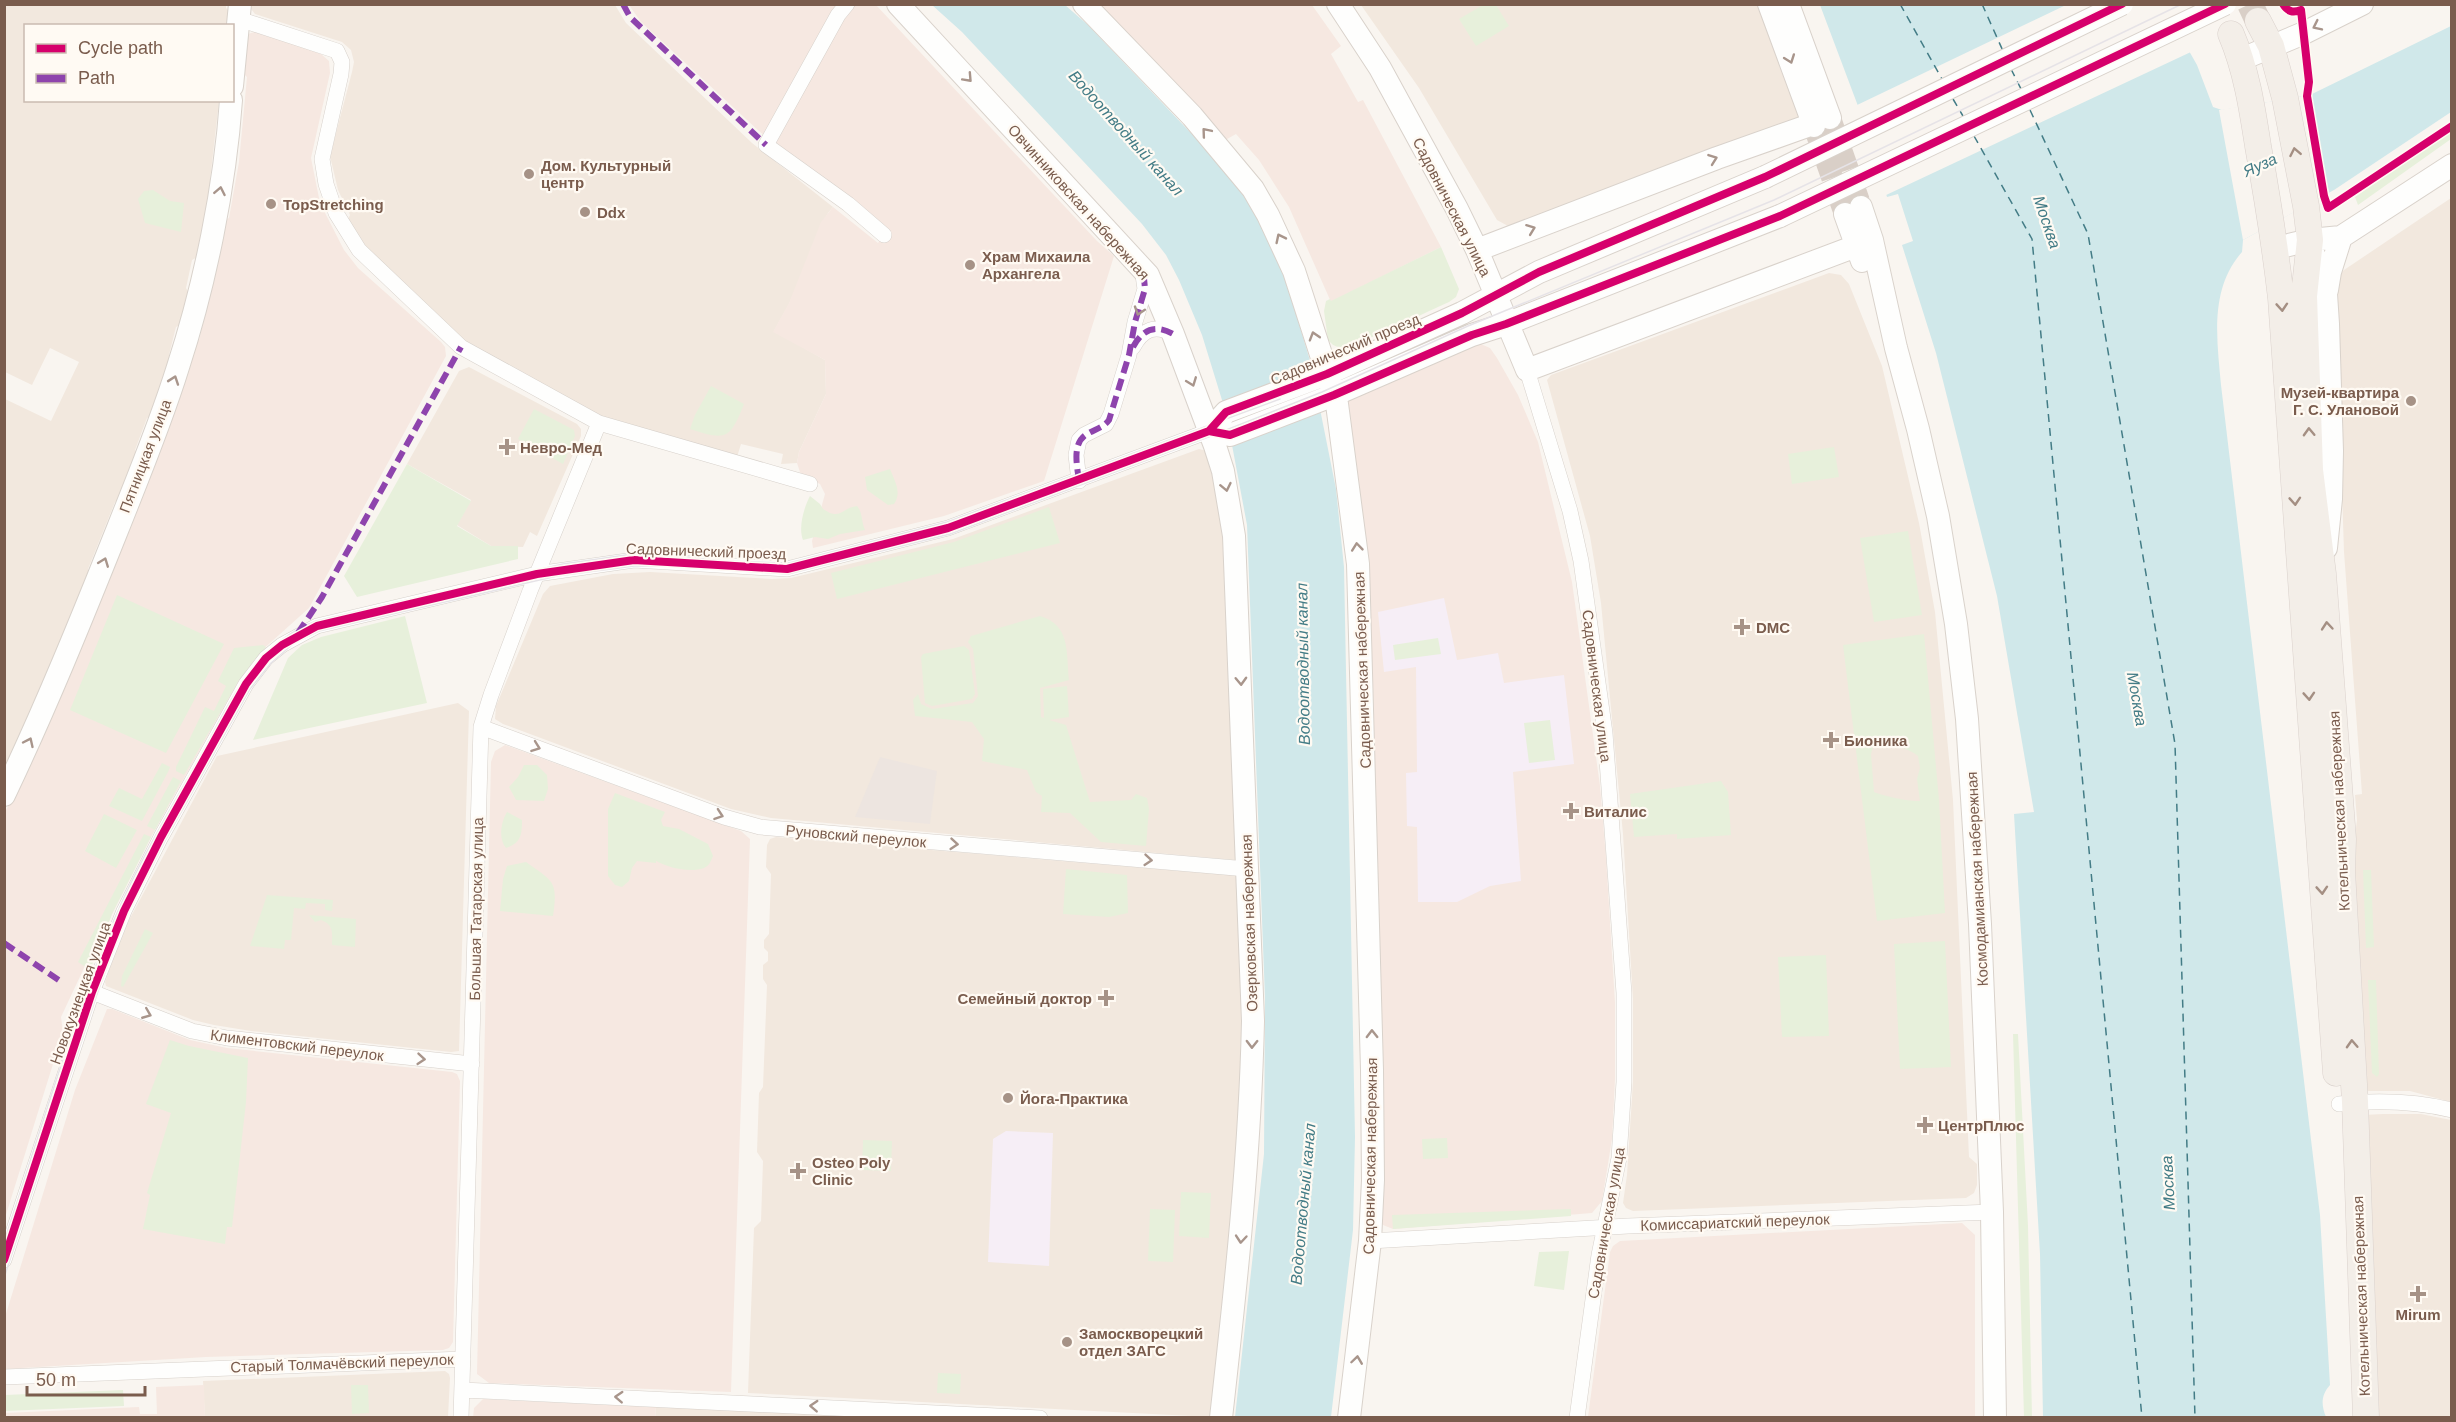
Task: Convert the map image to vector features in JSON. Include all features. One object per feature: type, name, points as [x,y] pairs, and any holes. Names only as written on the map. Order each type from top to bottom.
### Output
[{"type":"main road","name":"Котельническая набережная","points":[[2258,21],[2271,46],[2285,98],[2306,206],[2310,240],[2304,296],[2310,470],[2323,574],[2343,839],[2354,1418]]},
{"type":"main road","name":"Котельническая набережная","points":[[2230,34],[2242,59],[2251,105],[2274,236],[2281,297],[2347,1103],[2366,1418]]},
{"type":"street","points":[[847,4],[838,15],[766,145],[848,204],[884,235]]},
{"type":"street","name":"Овчинниковская набережная","points":[[898,4],[1148,275],[1220,433]]},
{"type":"street","name":"Садовническая набережная","points":[[1084,4],[1192,116],[1253,189],[1268,215],[1294,272],[1329,397],[1349,483],[1358,564],[1373,1180],[1370,1241],[1349,1418]]},
{"type":"street","name":"Садовническая улица","points":[[1338,4],[1380,69],[1477,250],[1527,370],[1570,510],[1581,561],[1605,733],[1624,1018],[1624,1082],[1619,1158],[1599,1255],[1577,1418]]},
{"type":"street","points":[[1769,4],[1819,123]]},
{"type":"street","points":[[1788,4],[1819,123]]},
{"type":"street","name":"Садовнический проезд","points":[[1220,433],[1226,412],[1323,376],[1462,313],[1539,272],[1765,177],[2122,4]]},
{"type":"street","name":"Садовнический проезд","points":[[296,636],[317,626],[537,574],[634,560],[787,569],[948,528],[1079,481],[1329,397],[1472,335],[1506,324],[1780,216],[2225,4]]},
{"type":"street","points":[[2242,59],[2362,4]]},
{"type":"street","points":[[234,68],[240,12],[337,51],[341,57],[341,75],[323,148],[322,170],[336,213],[359,250],[461,347],[599,423],[810,484]]},
{"type":"street","name":"Пятницкая улица","points":[[4,795],[60,674],[150,449],[178,369],[219,200],[225,166],[231,102]]},
{"type":"street","points":[[1477,250],[1717,158],[1819,123]]},
{"type":"street","points":[[2274,236],[2310,240],[2341,237],[2451,165]]},
{"type":"street","name":"Космодамианская набережная","points":[[1853,211],[1896,348],[1918,429],[1938,516],[1956,624],[1967,719],[1981,935],[1992,1212],[1995,1418]]},
{"type":"street","points":[[2323,574],[2331,499],[2332,451],[2326,294],[2341,237]]},
{"type":"street","points":[[2310,240],[2326,294]]},
{"type":"street","points":[[1527,370],[1864,243]]},
{"type":"street","points":[[1079,481],[1076,455],[1079,440],[1109,420],[1129,355],[1135,322],[1145,289],[1144,278],[1139,267]]},
{"type":"street","points":[[1129,355],[1140,336],[1151,328],[1162,327],[1173,334]]},
{"type":"street","name":"Большая Татарская улица","points":[[461,1418],[482,727],[491,695],[537,574],[599,423]]},
{"type":"street","name":"Озерковская набережная","points":[[1220,433],[1223,471],[1234,536],[1253,1021],[1251,1101],[1236,1288],[1221,1418]]},
{"type":"street","name":"Новокузнецкая улица","points":[[4,1260],[92,992],[120,919],[144,870],[246,684],[266,657],[296,636]]},
{"type":"street","name":"Руновский переулок","points":[[482,727],[724,817],[760,827],[1248,869]]},
{"type":"street","name":"Климентовский переулок","points":[[92,992],[185,1028],[227,1038],[472,1064]]},
{"type":"street","points":[[2347,1103],[2390,1100],[2451,1110]]},
{"type":"street","name":"Комиссариатский переулок","points":[[1370,1241],[1605,1227],[1992,1212]]},
{"type":"street","name":"Старый Толмачёвский переулок","points":[[4,1377],[463,1359]]},
{"type":"street","points":[[462,1390],[1040,1418]]},
{"type":"shaded area","points":[[5,5],[226,5],[231,14],[230,24],[24,24],[24,102],[219,102],[210,180],[214,186],[199,256],[192,260],[186,288],[190,295],[183,323],[176,327],[169,355],[173,361],[154,415],[147,418],[135,450],[138,456],[123,498],[115,502],[88,569],[90,576],[60,655],[53,658],[27,717],[30,724],[5,778],[5,399],[51,421],[79,362],[50,348],[32,385],[5,372]]},
{"type":"shaded area","points":[[248,5],[615,5],[626,23],[752,143],[833,207],[828,213],[789,304],[774,331],[825,360],[826,394],[799,452],[797,463],[781,464],[783,454],[741,444],[737,457],[600,416],[472,348],[381,267],[347,221],[350,215],[338,190],[330,156],[354,62],[351,50],[342,42],[255,14]]},
{"type":"shaded area","points":[[629,5],[876,5],[1097,241],[1114,256],[1044,481],[944,516],[813,548],[812,541],[825,494],[820,484],[801,475],[797,463],[799,452],[826,394],[825,360],[773,332],[789,303],[821,222],[833,207],[878,243],[888,229],[760,132],[641,22]]},
{"type":"shaded area","points":[[1097,5],[1312,5],[1341,46],[1331,54],[1358,102],[1363,100],[1441,247],[1331,302],[1289,207],[1259,160],[1236,134],[1220,143]]},
{"type":"shaded area","points":[[1361,5],[1759,5],[1800,117],[1508,226],[1497,220],[1419,88]]},
{"type":"shaded area","points":[[258,31],[321,54],[329,61],[330,73],[311,158],[320,203],[344,250],[358,268],[441,342],[445,347],[446,356],[309,608],[260,652],[239,680],[151,837],[112,914],[90,969],[84,968],[61,1017],[63,1032],[5,1218],[5,812],[14,795],[192,344],[199,340],[205,315],[208,282],[214,278],[221,251],[217,244],[222,222],[229,218],[239,162],[247,77],[242,72],[248,34]]},
{"type":"shaded area","points":[[2451,198],[2451,1102],[2410,1091],[2364,1091],[2351,869],[2357,820],[2355,795],[2362,794],[2344,552],[2336,306],[2338,276],[2344,270]]},
{"type":"shaded area","points":[[1829,273],[1841,275],[1849,284],[1882,366],[1919,523],[1935,612],[1953,800],[1969,1157],[1977,1164],[1977,1185],[1974,1193],[1966,1198],[1633,1211],[1626,1208],[1623,1203],[1633,1082],[1633,999],[1623,834],[1601,603],[1590,536],[1547,380],[1551,375]]},
{"type":"shaded area","points":[[1476,342],[1490,348],[1497,358],[1518,395],[1538,442],[1572,582],[1600,786],[1606,857],[1615,1003],[1612,1139],[1602,1201],[1592,1213],[1393,1229],[1383,1225],[1382,1222],[1382,1070],[1373,684],[1365,542],[1347,403],[1350,395]]},
{"type":"shaded area","points":[[469,367],[577,424],[581,429],[581,436],[537,536],[530,532],[523,547],[491,546],[457,525],[471,500],[407,464],[459,371]]},
{"type":"shaded area","points":[[1199,449],[1207,451],[1222,509],[1238,859],[771,818],[731,809],[503,724],[495,719],[496,706],[543,594],[550,586],[613,574],[650,572],[772,579],[791,578],[953,539]]},
{"type":"shaded area","points":[[1444,598],[1457,660],[1498,653],[1504,683],[1564,675],[1574,764],[1513,772],[1521,881],[1490,886],[1457,902],[1418,902],[1417,827],[1407,826],[1406,773],[1417,772],[1416,667],[1384,672],[1378,612]]},
{"type":"shaded area","points":[[458,703],[469,711],[459,1051],[251,1031],[214,1025],[193,1020],[106,986],[105,982],[128,922],[217,756]]},
{"type":"shaded area","points":[[505,745],[741,831],[750,839],[731,1392],[489,1383],[477,1374],[491,762],[495,751]]},
{"type":"shaded area","points":[[880,757],[937,771],[930,824],[855,817]]},
{"type":"shaded area","points":[[776,837],[1204,873],[1238,873],[1244,1038],[1243,1100],[1211,1417],[748,1393],[754,1228],[761,1221],[763,1161],[757,1152],[759,1093],[763,1087],[767,985],[763,979],[763,965],[768,961],[764,940],[769,934],[771,874],[766,867],[767,845],[770,839]]},
{"type":"shaded area","points":[[107,1009],[190,1040],[227,1048],[457,1074],[460,1081],[453,1342],[449,1348],[206,1357],[5,1369],[5,1317],[75,1090]]},
{"type":"shaded area","points":[[2421,1114],[2451,1120],[2451,1417],[2372,1417],[2363,1115]]},
{"type":"shaded area","points":[[1006,1131],[1053,1133],[1049,1266],[988,1262],[993,1139]]},
{"type":"shaded area","points":[[1962,1223],[1975,1235],[1975,1417],[1588,1417],[1610,1252],[1613,1246],[1620,1241]]},
{"type":"shaded area","points":[[445,1371],[450,1378],[448,1417],[205,1417],[203,1381]]},
{"type":"shaded area","points":[[204,1385],[205,1417],[5,1417],[5,1413],[139,1407],[140,1414],[157,1414],[156,1387]]},
{"type":"shaded area","points":[[483,1399],[656,1407],[655,1417],[473,1418],[474,1408]]},
{"type":"shaded area","points":[[656,1407],[888,1418],[655,1418]]},
{"type":"green space","points":[[1483,5],[1496,5],[1509,26],[1476,46],[1459,19]]},
{"type":"green space","points":[[2451,131],[2451,139],[2358,205],[2355,197]]},
{"type":"green space","points":[[153,190],[170,201],[184,203],[181,232],[145,223],[138,199],[144,191]]},
{"type":"green space","points":[[1441,247],[1459,289],[1456,297],[1362,341],[1340,347],[1334,346],[1328,340],[1324,311],[1326,301],[1330,299],[1331,301]]},
{"type":"green space","points":[[711,386],[744,404],[731,430],[720,436],[690,429]]},
{"type":"green space","points":[[534,409],[574,430],[575,436],[563,464],[518,439]]},
{"type":"green space","points":[[1834,447],[1839,477],[1792,484],[1788,454]]},
{"type":"green space","points":[[407,464],[471,501],[457,526],[491,546],[518,546],[518,559],[357,597],[344,576]]},
{"type":"green space","points":[[890,469],[897,487],[897,495],[894,504],[888,505],[867,490],[865,477]]},
{"type":"green space","points":[[810,496],[823,509],[834,514],[857,506],[865,530],[840,534],[828,539],[815,537],[803,540],[802,518]]},
{"type":"green space","points":[[1049,507],[1060,543],[837,599],[831,573],[954,542]]},
{"type":"green space","points":[[1908,531],[1922,615],[1874,622],[1860,538]]},
{"type":"green space","points":[[117,595],[224,644],[166,753],[70,710]]},
{"type":"green space","points":[[405,616],[427,703],[253,740],[288,658],[302,645],[321,637]]},
{"type":"green space","points":[[1040,616],[1050,620],[1062,633],[1067,650],[1069,680],[1040,688],[1041,717],[1044,718],[1043,689],[1067,686],[1069,717],[1049,720],[1066,725],[1090,802],[1131,800],[1136,794],[1147,798],[1149,809],[1146,846],[1101,842],[1070,813],[1041,812],[1042,796],[1036,792],[1027,770],[982,761],[984,739],[972,722],[915,716],[913,700],[918,694],[921,704],[932,709],[973,703],[978,696],[973,649],[968,642],[971,636]]},
{"type":"green space","points":[[1924,634],[1939,800],[1945,913],[1877,921],[1843,645]],"holes":[[[1889,740],[1918,756],[1920,768],[1917,779],[1920,801],[1910,801],[1874,792],[1871,754],[1874,743]]]},
{"type":"green space","points":[[1438,638],[1441,654],[1395,660],[1393,645]]},
{"type":"green space","points":[[263,645],[266,647],[239,680],[184,775],[176,771],[205,707],[214,711],[226,686],[218,681],[234,648]]},
{"type":"green space","points":[[964,646],[969,650],[975,694],[972,699],[932,706],[925,703],[921,657],[923,654]]},
{"type":"green space","points":[[1550,720],[1555,760],[1529,763],[1524,723]]},
{"type":"green space","points":[[162,763],[170,767],[142,821],[109,806],[119,788],[142,799]]},
{"type":"green space","points":[[524,765],[537,765],[547,775],[548,789],[544,801],[516,800],[509,787],[518,777]]},
{"type":"green space","points":[[173,777],[181,781],[155,830],[147,826]]},
{"type":"green space","points":[[1721,781],[1728,792],[1731,835],[1677,839],[1677,834],[1634,837],[1630,794]]},
{"type":"green space","points":[[615,793],[665,812],[661,820],[663,826],[679,829],[708,844],[713,856],[709,865],[704,868],[686,870],[673,868],[656,861],[656,863],[637,861],[632,868],[629,881],[622,887],[615,885],[608,876],[608,809]]},
{"type":"green space","points":[[507,812],[522,820],[522,825],[518,841],[506,848],[503,844],[501,830]]},
{"type":"green space","points":[[104,814],[137,830],[116,868],[85,851]]},
{"type":"green space","points":[[144,834],[151,837],[112,914],[90,970],[78,962]]},
{"type":"green space","points":[[526,862],[552,883],[555,896],[553,916],[500,911],[503,879],[507,866]]},
{"type":"green space","points":[[1066,869],[1127,875],[1128,913],[1109,917],[1063,914]]},
{"type":"green space","points":[[2363,870],[2371,870],[2374,947],[2366,948]]},
{"type":"green space","points":[[267,895],[333,900],[332,911],[325,910],[325,904],[306,903],[305,909],[294,908],[291,940],[285,940],[284,949],[250,946]]},
{"type":"green space","points":[[309,915],[356,919],[355,947],[332,945],[330,927],[321,920],[315,922]]},
{"type":"green space","points":[[145,929],[153,933],[123,987],[121,986],[122,976]]},
{"type":"green space","points":[[1945,941],[1951,1067],[1900,1069],[1894,944]]},
{"type":"green space","points":[[1826,955],[1829,1036],[1782,1037],[1778,957]]},
{"type":"green space","points":[[2368,980],[2376,980],[2379,1074],[2377,1077],[2372,1073]]},
{"type":"green space","points":[[2013,1034],[2018,1034],[2028,1226],[2032,1417],[2024,1417]]},
{"type":"green space","points":[[170,1040],[248,1058],[246,1102],[232,1227],[227,1227],[225,1244],[143,1229],[150,1195],[147,1193],[171,1113],[146,1104]]},
{"type":"green space","points":[[1447,1138],[1448,1158],[1423,1159],[1422,1139]]},
{"type":"green space","points":[[863,1140],[892,1141],[891,1171],[862,1170]]},
{"type":"green space","points":[[1181,1192],[1211,1193],[1209,1238],[1179,1236]]},
{"type":"green space","points":[[1150,1209],[1175,1210],[1173,1262],[1148,1261]]},
{"type":"green space","points":[[1571,1209],[1571,1216],[1393,1229],[1392,1215]]},
{"type":"green space","points":[[1569,1251],[1564,1290],[1534,1286],[1539,1252]]},
{"type":"green space","points":[[938,1373],[961,1374],[960,1394],[937,1393]]},
{"type":"green space","points":[[351,1385],[368,1385],[369,1413],[352,1414]]},
{"type":"green space","points":[[123,1390],[124,1406],[5,1411],[5,1395]]},
{"type":"water","name":"Водоотводный канал","points":[[932,5],[1065,5],[1088,25],[1207,150],[1239,189],[1258,218],[1276,254],[1311,364],[1336,489],[1344,567],[1355,1137],[1353,1230],[1331,1417],[1235,1417],[1264,1154],[1265,998],[1247,525],[1226,413],[1202,335],[1166,255],[1142,224],[962,32]]},
{"type":"water","points":[[1820,5],[2163,5],[2197,65],[2213,107],[2222,110],[2310,95],[2451,26],[2451,112],[2334,190],[2243,240],[2242,252],[2231,266],[2224,282],[2218,316],[2221,385],[2320,1215],[2330,1385],[2323,1400],[2326,1417],[2043,1417],[2040,1254],[2014,814],[2034,812],[1997,596],[1936,353],[1902,245],[1913,241],[1898,194],[1887,197],[1861,114]]},
{"type":"pier","points":[[2167,4],[2193,51],[1884,196],[1855,106],[2066,5]]},
{"type":"pier","points":[[2310,95],[2329,193],[2243,240],[2219,110]]},
{"type":"ferry route","points":[[1900,4],[1942,79]]},
{"type":"ferry route","points":[[1982,4],[2003,51]]},
{"type":"ferry route","points":[[2011,69],[2021,89]]},
{"type":"ferry route","points":[[1953,99],[1963,116]]},
{"type":"ferry route","points":[[2030,110],[2088,234],[2175,744],[2195,1418]]},
{"type":"ferry route","points":[[1974,136],[2032,239],[2142,1418]]},
{"type":"tunnel","points":[[2250,4],[2258,21]]},
{"type":"tunnel","points":[[1830,118],[1861,207]]},
{"type":"tunnel","points":[[1814,126],[1845,214]]},
{"type":"tram line","points":[[4,1278],[97,994],[124,921],[165,841],[250,689],[271,663],[294,643],[319,631],[557,576],[634,566],[788,574],[950,534],[1322,392],[1468,326],[1774,200],[2182,4]]},
{"type":"tram line","points":[[4,1242],[84,999],[123,899],[154,838],[245,678],[275,645],[294,632],[316,621],[563,564],[633,554],[789,563],[947,522],[1280,399]]},
{"type":"marked path","points":[[623,4],[630,17],[766,145]]},
{"type":"marked path","points":[[1079,481],[1077,447],[1083,437],[1109,420],[1129,355],[1135,322],[1145,289],[1144,278],[1139,267]]},
{"type":"marked path","points":[[1133,347],[1141,336],[1150,330],[1161,329],[1173,334]]},
{"type":"marked path","points":[[298,633],[322,597],[461,347]]},
{"type":"marked path","points":[[4,943],[63,983]]},
{"type":"cycle path","points":[[4,1260],[92,992],[124,911],[161,837],[246,684],[266,658],[282,645],[317,626],[537,574],[634,560],[787,569],[948,528],[1209,431],[1226,412],[1327,374],[1462,313],[1539,272],[1765,177],[2122,4]]},
{"type":"cycle path","points":[[1209,431],[1230,435],[1334,395],[1472,335],[1506,324],[1780,216],[2225,4]]},
{"type":"cycle path","points":[[2283,4],[2291,11],[2301,10],[2309,82],[2307,96],[2328,208],[2452,126]]},
{"type":"place","name":"Дом. Культурный центр","points":[[529,174]]},
{"type":"place","name":"TopStretching","points":[[271,204]]},
{"type":"place","name":"Ddx","points":[[585,212]]},
{"type":"place","name":"Храм Михаила Архангела","points":[[970,265]]},
{"type":"place","name":"Музей-квартира Г. С. Улановой","points":[[2411,401]]},
{"type":"place","name":"Невро-Мед","points":[[507,447]]},
{"type":"place","name":"DMC","points":[[1742,627]]},
{"type":"place","name":"Бионика","points":[[1831,740]]},
{"type":"place","name":"Виталис","points":[[1571,811]]},
{"type":"place","name":"Семейный доктор","points":[[1106,998]]},
{"type":"place","name":"Йога-Практика","points":[[1008,1098]]},
{"type":"place","name":"ЦентрПлюс","points":[[1925,1125]]},
{"type":"place","name":"Osteo Poly Clinic","points":[[798,1171]]},
{"type":"place","name":"Mirum","points":[[2418,1294]]},
{"type":"place","name":"Замоскворецкий отдел ЗАГС","points":[[1067,1342]]},
{"type":"water label","name":"Яуза","points":[[2260,165]]},
{"type":"water label","name":"Москва","points":[[2047,222]]},
{"type":"water label","name":"Москва","points":[[2137,699]]},
{"type":"water label","name":"Москва","points":[[2168,1183]]}]
